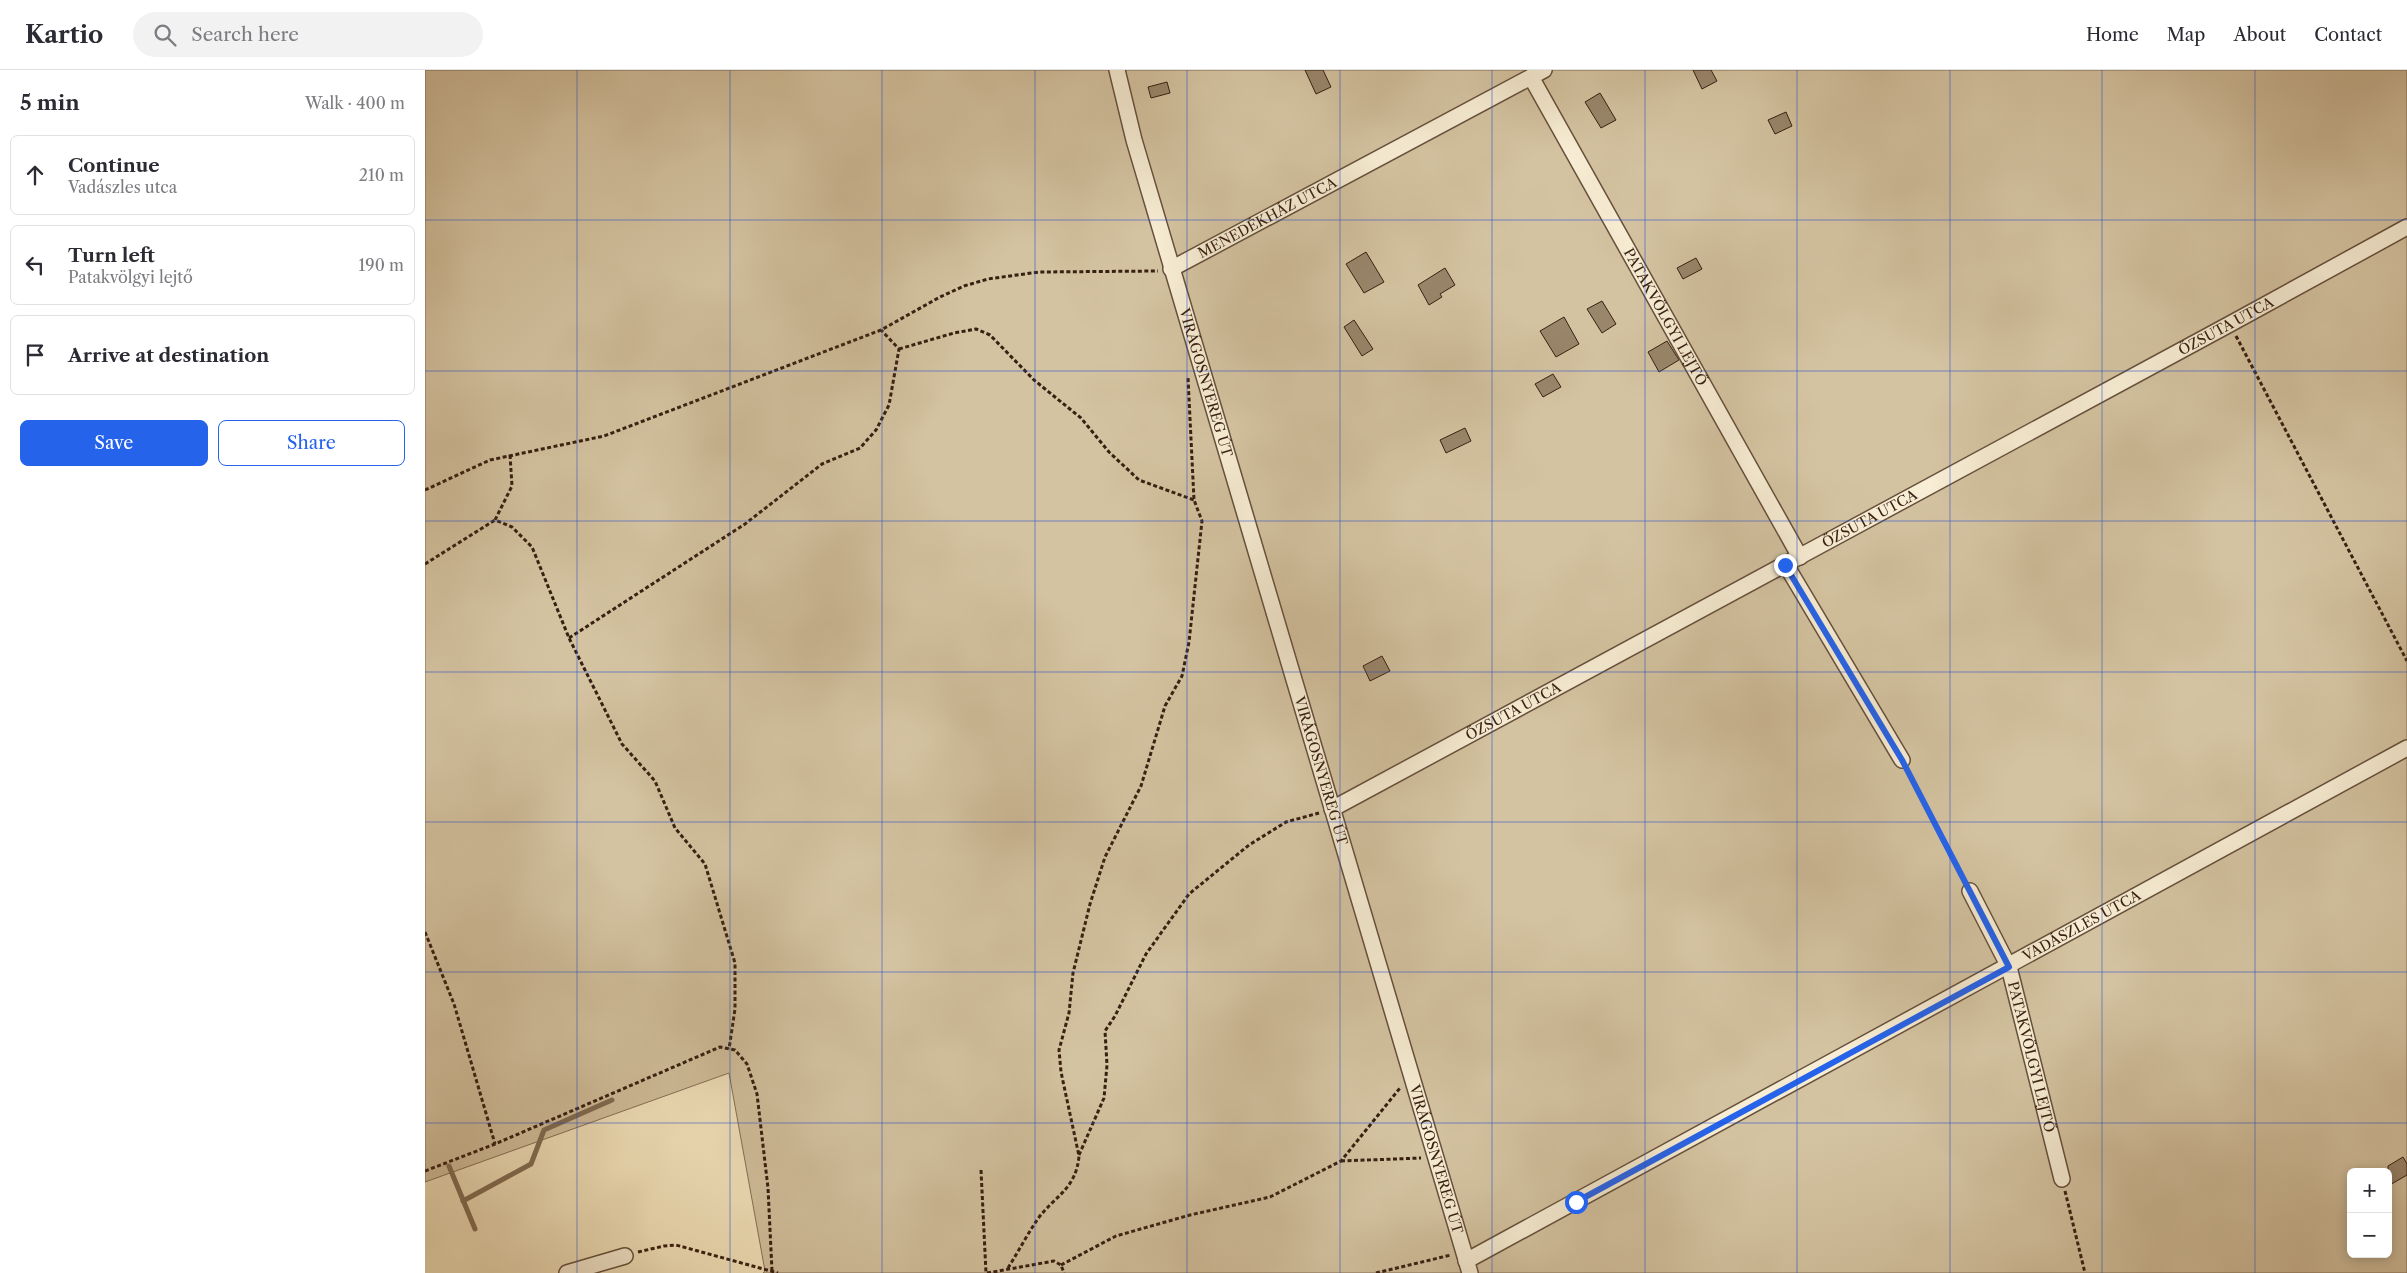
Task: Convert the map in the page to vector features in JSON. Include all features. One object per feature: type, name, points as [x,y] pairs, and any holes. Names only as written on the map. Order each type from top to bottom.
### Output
[{"type":"street","points":[[1117,70],[1134,140],[1171,269]]},
{"type":"street","name":"MENEDÉKHÁZ UTCA","points":[[1171,269],[1538,74]]},
{"type":"street","name":"PATAKVÖLGYI LEJTŐ","points":[[1538,74],[1800,557]]},
{"type":"street","name":"ŐZSUTA UTCA","points":[[1332,809],[2407,227]]},
{"type":"street","name":"VIRÁGOSNYEREG ÚT","points":[[1171,269],[1437,1158],[1466,1262]]},
{"type":"street","points":[[1785,565],[1902,760]]},
{"type":"street","name":"VADÁSZLES UTCA","points":[[1466,1262],[2407,748]]},
{"type":"street","name":"PATAKVÖLGYI LEJTŐ","points":[[1970,891],[2009,967],[2062,1179]]},
{"type":"street","points":[[567,1273],[625,1256]]},
{"type":"path","points":[[425,490],[471,468],[510,455],[604,436],[881,330],[948,293],[988,279],[1039,272],[1147,272],[1171,269]]},
{"type":"path","points":[[2230,324],[2407,661]]},
{"type":"path","points":[[899,349],[953,333],[976,329],[990,335],[1034,380],[1081,418],[1109,452],[1139,480],[1194,500]]},
{"type":"path","points":[[881,330],[899,349]]},
{"type":"path","points":[[569,638],[745,524],[822,464],[860,448],[876,430],[889,405],[899,349]]},
{"type":"path","points":[[1079,1156],[1061,1072],[1059,1050],[1069,1013],[1073,973],[1090,904],[1105,857],[1141,786],[1165,706],[1182,676],[1189,642],[1202,520],[1194,500],[1188,379],[1197,356]]},
{"type":"path","points":[[425,564],[495,520],[512,486],[510,455]]},
{"type":"path","points":[[495,520],[513,527],[532,547],[569,638],[622,744],[655,781],[675,828],[705,864],[735,963],[735,1009],[729,1049]]},
{"type":"path","points":[[1902,760],[1970,891]]},
{"type":"path","points":[[1008,1268],[1038,1219],[1070,1185],[1077,1170],[1079,1156],[1104,1098],[1107,1065],[1105,1031],[1115,1016],[1146,954],[1189,894],[1249,844],[1286,822],[1332,809]]},
{"type":"path","points":[[425,932],[454,1004],[495,1144]]},
{"type":"path","points":[[425,1171],[495,1144],[704,1053],[720,1047],[735,1050],[747,1064],[757,1094],[768,1188],[772,1270]]},
{"type":"path","points":[[1061,1265],[1116,1236],[1190,1214],[1270,1197],[1341,1161],[1411,1074]]},
{"type":"path","points":[[1341,1161],[1437,1158]]},
{"type":"path","points":[[981,1170],[987,1273],[1054,1261],[1061,1265],[1064,1273]]},
{"type":"path","points":[[2062,1179],[2085,1273]]},
{"type":"path","points":[[625,1256],[664,1246],[676,1245],[778,1273]]},
{"type":"path","points":[[1376,1273],[1466,1262]]},
{"type":"shaded area","points":[[425,70],[2407,70],[2407,1273],[763,1273],[765,1271],[729,1073],[425,1182]]},
{"type":"building","points":[[1305,70],[1323,70],[1331,87],[1316,94]]},
{"type":"building","points":[[1693,70],[1711,70],[1717,81],[1702,89]]},
{"type":"building","points":[[1167,82],[1170,93],[1151,98],[1148,87]]},
{"type":"building","points":[[1600,93],[1616,120],[1601,128],[1585,102]]},
{"type":"building","points":[[1786,112],[1792,126],[1775,134],[1768,120]]},
{"type":"building","points":[[1366,252],[1384,282],[1364,293],[1346,264]]},
{"type":"building","points":[[1696,258],[1702,269],[1683,279],[1677,268]]},
{"type":"building","points":[[1445,268],[1455,285],[1440,294],[1442,297],[1429,305],[1418,285]]},
{"type":"building","points":[[1602,301],[1616,324],[1602,333],[1587,309]]},
{"type":"building","points":[[1564,317],[1579,344],[1556,357],[1540,331]]},
{"type":"building","points":[[1354,320],[1373,349],[1362,356],[1344,327]]},
{"type":"building","points":[[1667,341],[1679,360],[1659,372],[1648,352]]},
{"type":"building","points":[[1553,374],[1561,387],[1543,397],[1535,384]]},
{"type":"building","points":[[1465,428],[1471,441],[1446,453],[1440,440]]},
{"type":"building","points":[[1382,656],[1390,671],[1370,681],[1363,666]]},
{"type":"building","points":[[2403,1157],[2407,1164],[2407,1175],[2392,1184],[2392,1168],[2388,1168],[2388,1166]]},
{"type":"waterway","points":[[463,1201],[531,1164],[544,1130],[612,1100]]},
{"type":"waterway","points":[[449,1166],[475,1229]]},
{"type":"route","points":[[1576,1202],[2009,967],[1902,760],[1785,565]]}]
